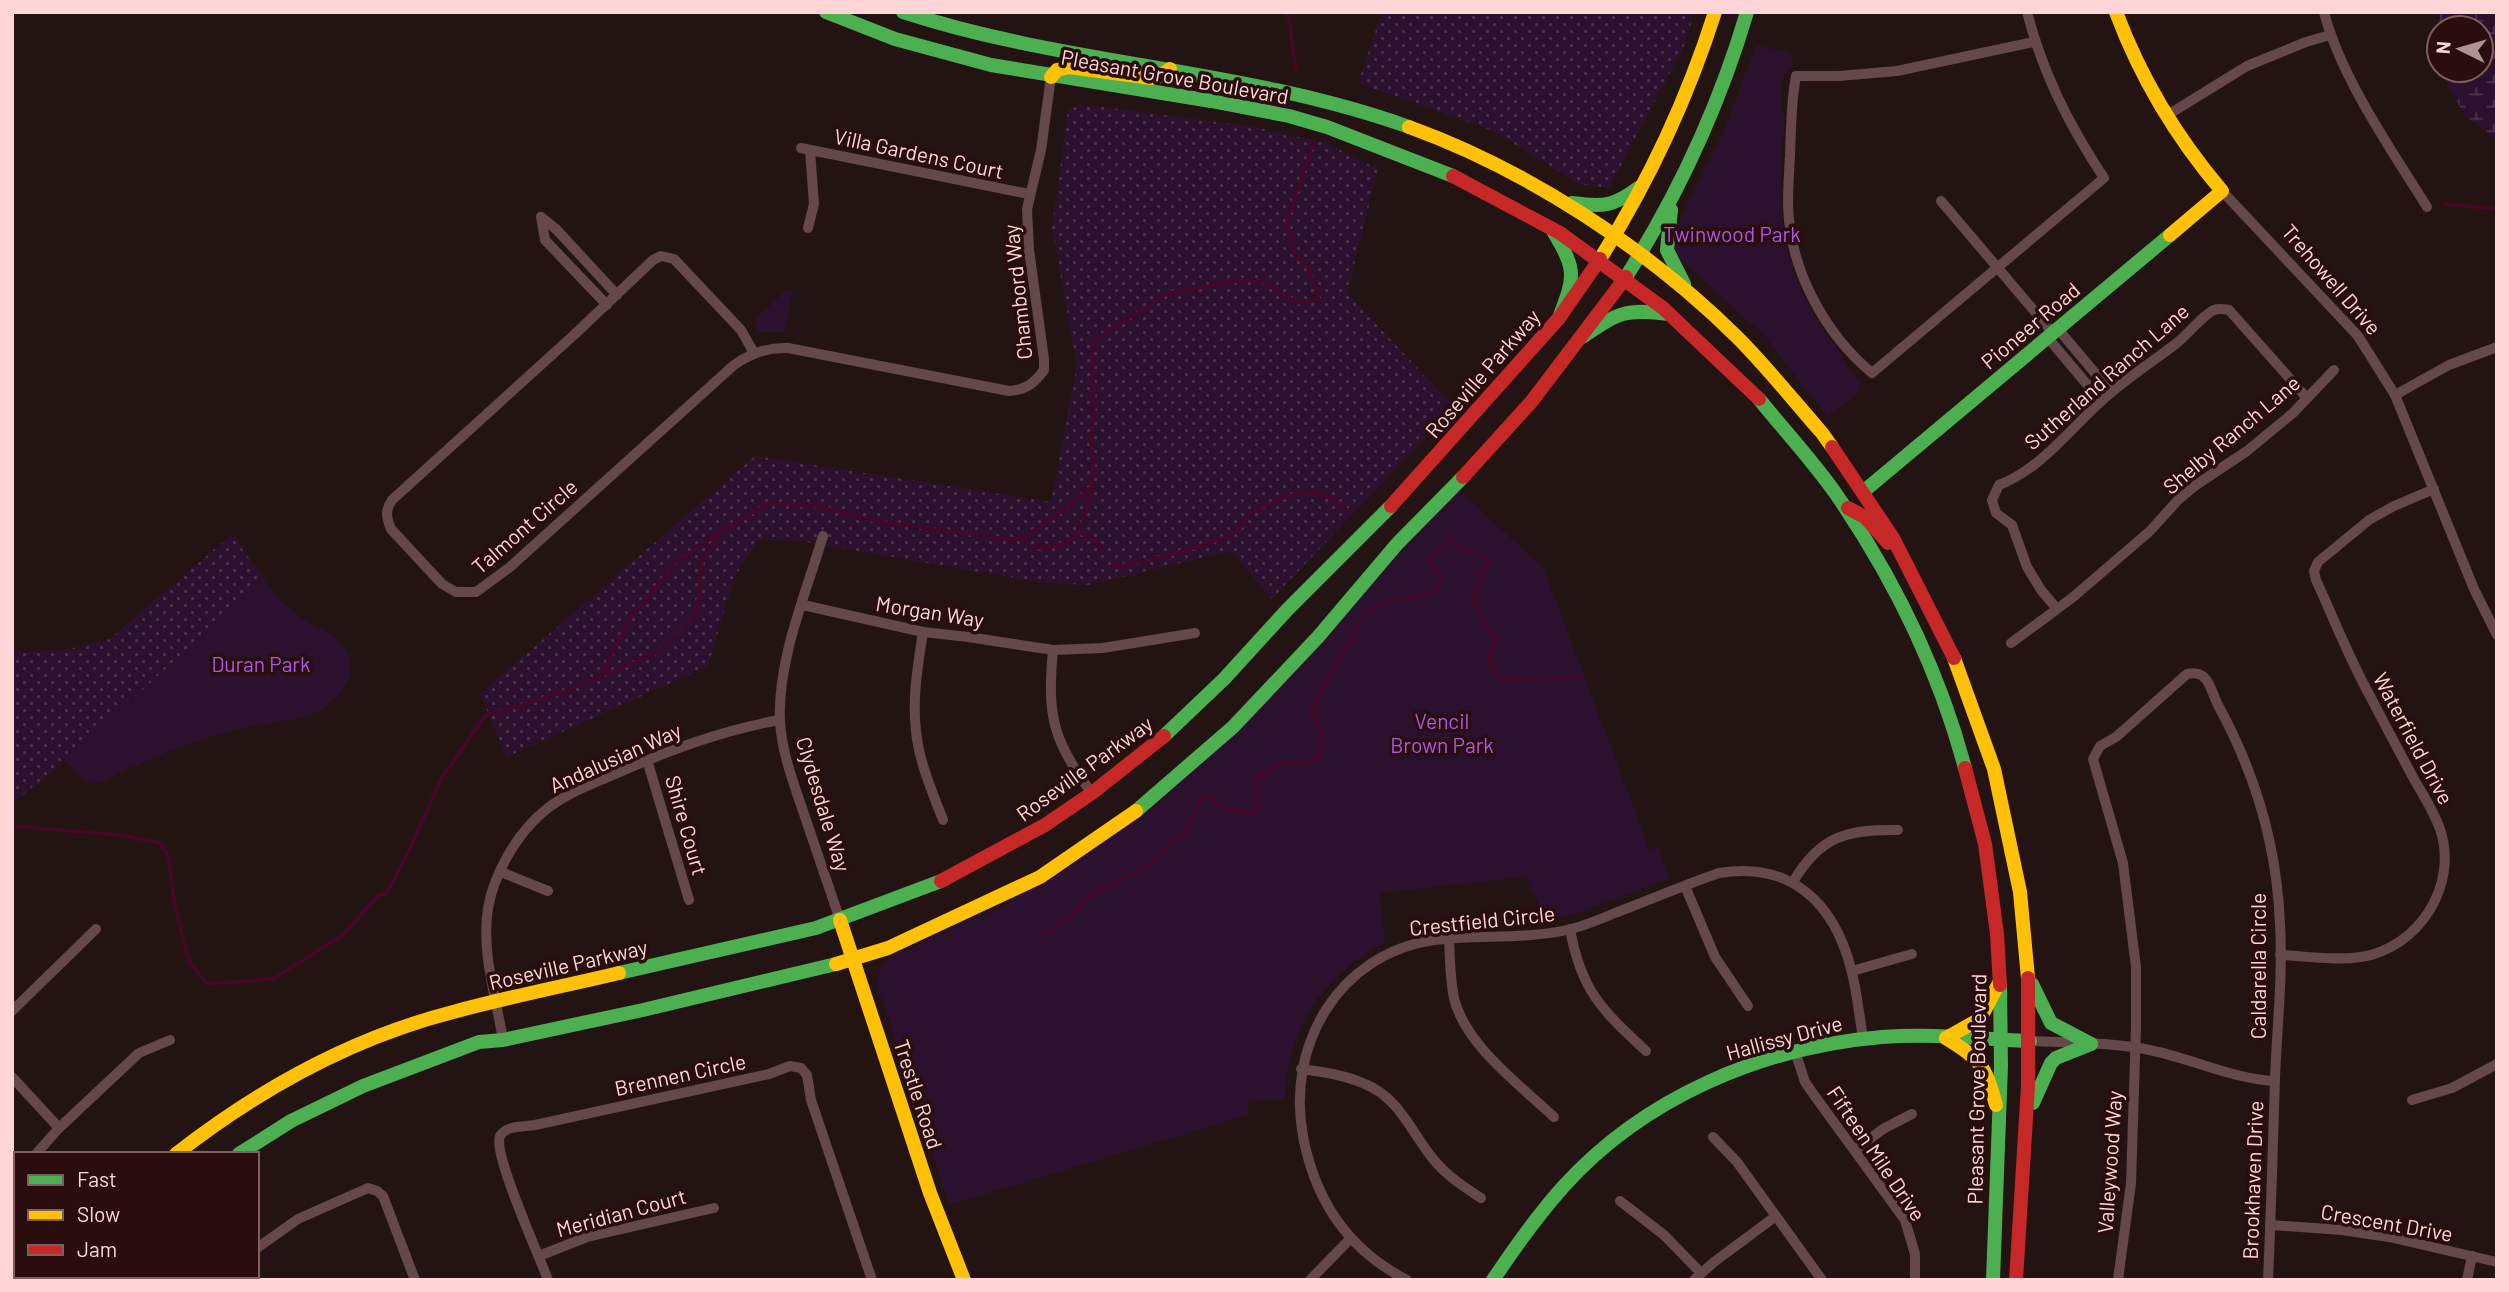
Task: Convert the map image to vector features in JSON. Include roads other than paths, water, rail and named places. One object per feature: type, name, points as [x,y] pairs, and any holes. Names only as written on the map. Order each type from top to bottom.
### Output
[{"type":"main road","name":"Pleasant Grove Boulevard","points":[[826,12],[871,31],[931,51],[1051,77],[1272,111],[1382,146],[1460,178],[1550,226],[1626,277],[1672,314],[1727,365],[1784,426],[1847,508],[1909,616],[1939,685],[1962,750],[1984,844],[2001,978],[2000,1119],[1993,1280]]},
{"type":"main road","name":"Pleasant Grove Boulevard","points":[[903,12],[1014,43],[1249,83],[1365,112],[1427,133],[1517,175],[1616,235],[1687,290],[1773,373],[1864,491],[1906,562],[1953,657],[1988,755],[2008,828],[2020,887],[2028,976],[2030,1041],[2016,1280]]},
{"type":"main road","name":"Roseville Parkway","points":[[179,1152],[234,1109],[305,1069],[402,1028],[451,1012],[782,937],[840,920],[962,871],[1045,825],[1092,793],[1178,724],[1224,679],[1287,610],[1391,507],[1559,318],[1616,235],[1645,183],[1688,88],[1715,12]]},
{"type":"main road","points":[[242,1152],[291,1121],[363,1086],[479,1042],[503,1040],[794,976],[888,948],[1040,877],[1117,825],[1173,781],[1233,727],[1284,674],[1397,544],[1468,472],[1531,401],[1582,337],[1641,254],[1673,197],[1703,135],[1747,12]]},
{"type":"main road","name":"Trehowell Drive","points":[[2116,12],[2138,68],[2166,116],[2222,191]]},
{"type":"main road","points":[[1051,77],[1057,70],[1069,67],[1151,78],[1170,69]]},
{"type":"main road","points":[[1566,203],[1611,206],[1645,183]]},
{"type":"main road","name":"Pioneer Road","points":[[1864,491],[2222,191]]},
{"type":"main road","points":[[1673,197],[1667,250],[1687,290]]},
{"type":"main road","points":[[1550,226],[1570,259],[1574,276],[1559,318]]},
{"type":"main road","points":[[1582,337],[1621,312],[1641,310],[1672,314]]},
{"type":"main road","points":[[1847,508],[1857,509],[1866,516],[1871,525],[1906,562]]},
{"type":"main road","name":"Trestle Road","points":[[840,920],[930,1193],[964,1280]]},
{"type":"main road","points":[[2028,976],[2051,1023],[2091,1044]]},
{"type":"main road","points":[[2000,1119],[1986,1070],[1981,1062],[1946,1038],[1981,1020],[2001,978]]},
{"type":"main road","name":"Hallissy Drive","points":[[1493,1280],[1511,1250],[1542,1209],[1571,1177],[1610,1142],[1658,1107],[1704,1083],[1747,1065],[1795,1051],[1863,1038],[2030,1041]]},
{"type":"main road","points":[[2027,1119],[2051,1063],[2056,1058],[2091,1044]]},
{"type":"street","points":[[2027,12],[2034,42],[2054,94],[2104,178],[1872,373],[1850,355],[1817,308],[1797,260],[1788,207],[1796,76],[1839,76],[1897,71],[2034,42]]},
{"type":"street","points":[[2324,12],[2330,35],[2388,144],[2427,207]]},
{"type":"street","points":[[2166,116],[2247,66],[2330,35]]},
{"type":"street","name":"Chambord Way","points":[[754,353],[779,347],[789,348],[986,388],[1009,391],[1030,386],[1044,370],[1044,359],[1029,250],[1029,194],[1038,163],[1051,77]]},
{"type":"street","name":"Villa Gardens Court","points":[[808,228],[814,204],[806,149],[1029,194]]},
{"type":"street","name":"Trehowell Drive","points":[[2222,191],[2358,335],[2395,395],[2473,589],[2497,635]]},
{"type":"street","points":[[1941,201],[2053,333],[2111,392]]},
{"type":"street","points":[[607,305],[545,240],[541,217],[556,229],[617,295]]},
{"type":"street","name":"Talmont Circle","points":[[661,256],[674,258],[741,330],[754,353],[734,365],[488,585],[476,592],[450,590],[391,528],[386,519],[387,508],[392,500],[653,260],[661,256]]},
{"type":"street","name":"Sutherland Ranch Lane","points":[[2057,609],[2027,568],[2012,526],[1996,513],[1992,500],[1999,485],[2019,477],[2066,437],[2111,392],[2193,330],[2207,313],[2217,308],[2229,310],[2307,398]]},
{"type":"street","points":[[2053,333],[2101,401]]},
{"type":"street","points":[[2395,395],[2449,365],[2496,347]]},
{"type":"street","name":"Shelby Ranch Lane","points":[[2011,643],[2057,609],[2150,531],[2178,500],[2218,468],[2247,451],[2293,413],[2333,370]]},
{"type":"street","name":"Waterfield Drive","points":[[2280,955],[2346,958],[2382,951],[2413,931],[2425,919],[2439,892],[2445,862],[2439,827],[2347,652],[2314,571],[2318,562],[2369,520],[2434,489]]},
{"type":"street","name":"Clydesdale Way","points":[[823,536],[790,644],[782,683],[780,720],[783,748],[790,774],[840,920]]},
{"type":"street","name":"Morgan Way","points":[[803,605],[923,632],[968,636],[1053,650],[1103,648],[1195,633]]},
{"type":"street","points":[[923,632],[915,685],[916,733],[924,769],[943,820]]},
{"type":"street","points":[[1053,650],[1049,692],[1053,722],[1073,767],[1092,793]]},
{"type":"street","name":"Caldarella Circle","points":[[2136,1047],[2136,967],[2129,902],[2112,818],[2102,784],[2094,769],[2093,759],[2100,746],[2116,737],[2187,674],[2196,672],[2204,675],[2210,683],[2217,704],[2234,734],[2257,791],[2276,870],[2280,955],[2275,1081]]},
{"type":"street","name":"Andalusian Way","points":[[503,1040],[487,954],[488,907],[501,872],[525,830],[543,811],[570,794],[648,760],[720,733],[780,720]]},
{"type":"street","name":"Shire Court","points":[[648,760],[689,900]]},
{"type":"street","points":[[1793,882],[1804,863],[1833,840],[1867,830],[1898,830]]},
{"type":"street","name":"Crestfield Circle","points":[[1407,1280],[1388,1270],[1350,1239],[1334,1218],[1312,1173],[1300,1119],[1301,1069],[1317,1022],[1345,985],[1377,960],[1424,942],[1570,929],[1719,873],[1757,870],[1793,882],[1810,894],[1830,919],[1842,940],[1852,971],[1863,1038]]},
{"type":"street","points":[[501,872],[548,891]]},
{"type":"street","points":[[1685,886],[1715,957],[1748,1006]]},
{"type":"street","points":[[12,1011],[96,929]]},
{"type":"street","points":[[1570,929],[1581,975],[1592,996],[1607,1015],[1646,1051]]},
{"type":"street","points":[[1450,939],[1451,982],[1461,1020],[1489,1056],[1553,1117]]},
{"type":"street","points":[[1852,971],[1912,954]]},
{"type":"street","points":[[38,1152],[59,1128],[139,1053],[170,1040]]},
{"type":"street","points":[[2030,1041],[2136,1047],[2246,1078],[2275,1081]]},
{"type":"street","name":"Valleywood Way","points":[[2118,1280],[2131,1183],[2136,1047]]},
{"type":"street","name":"Fifteen Mile Drive","points":[[1795,1051],[1805,1082],[1905,1220],[1915,1254],[1916,1280]]},
{"type":"street","points":[[2412,1100],[2452,1088],[2497,1064]]},
{"type":"street","name":"Brennen Circle","points":[[548,1280],[519,1212],[500,1153],[501,1134],[508,1128],[535,1125],[743,1080],[790,1066],[801,1068],[807,1075],[811,1100],[872,1280]]},
{"type":"street","points":[[1301,1069],[1350,1078],[1367,1084],[1384,1095],[1399,1109],[1436,1163],[1453,1179],[1481,1198]]},
{"type":"street","points":[[12,1077],[59,1128]]},
{"type":"street","name":"Brookhaven Drive","points":[[2268,1280],[2275,1081]]},
{"type":"street","points":[[1854,1150],[1883,1129],[1912,1114]]},
{"type":"street","points":[[1713,1137],[1737,1162],[1822,1280]]},
{"type":"street","points":[[259,1247],[298,1219],[368,1188],[383,1196],[415,1280]]},
{"type":"street","points":[[1620,1201],[1664,1236],[1697,1276],[1776,1216]]},
{"type":"street","name":"Meridian Court","points":[[539,1256],[587,1237],[714,1208]]},
{"type":"street","name":"Crescent Drive","points":[[2270,1225],[2342,1230],[2389,1237],[2497,1262]]},
{"type":"street","points":[[1310,1280],[1350,1239]]},
{"type":"street","points":[[2467,1280],[2472,1256]]},
{"type":"waterway","points":[[1284,12],[1289,18],[1296,70]]},
{"type":"waterway","points":[[12,826],[119,835],[160,843],[168,855],[175,906],[189,961],[207,984],[273,979],[343,935],[378,896],[387,893],[441,779],[485,716],[558,694],[657,653],[697,613],[702,561],[719,532],[769,503],[821,507],[875,521],[1015,540],[1065,509],[1092,486],[1092,342],[1168,293],[1244,280],[1266,283],[1297,303],[1319,300],[1309,269],[1294,254],[1287,220],[1313,144]]},
{"type":"waterway","points":[[2445,204],[2495,209]]},
{"type":"waterway","points":[[1022,537],[1033,548],[1061,545],[1070,540],[1081,525],[1092,489]]},
{"type":"waterway","points":[[1113,565],[1155,559],[1229,535],[1239,529],[1255,510],[1294,495],[1322,495],[1340,503],[1348,511]]},
{"type":"waterway","points":[[1078,532],[1094,539],[1101,549]]},
{"type":"waterway","points":[[1448,533],[1459,547],[1490,560],[1475,592],[1478,608],[1495,639],[1489,661],[1499,677],[1512,680],[1581,677]]},
{"type":"waterway","points":[[600,677],[630,619],[676,562],[717,534]]},
{"type":"waterway","points":[[1042,934],[1054,930],[1057,924],[1099,891],[1145,867],[1158,857],[1186,832],[1202,795],[1212,795],[1214,804],[1228,810],[1253,814],[1257,801],[1258,776],[1285,763],[1313,763],[1321,750],[1322,737],[1311,709],[1366,613],[1386,601],[1434,594],[1440,583],[1440,574],[1428,562],[1452,538]]},
{"type":"park label","name":"Twinwood Park","points":[[1732,233]]},
{"type":"park label","name":"Duran Park","points":[[261,663]]},
{"type":"park label","name":"Vencil Brown Park","points":[[1442,732]]}]
